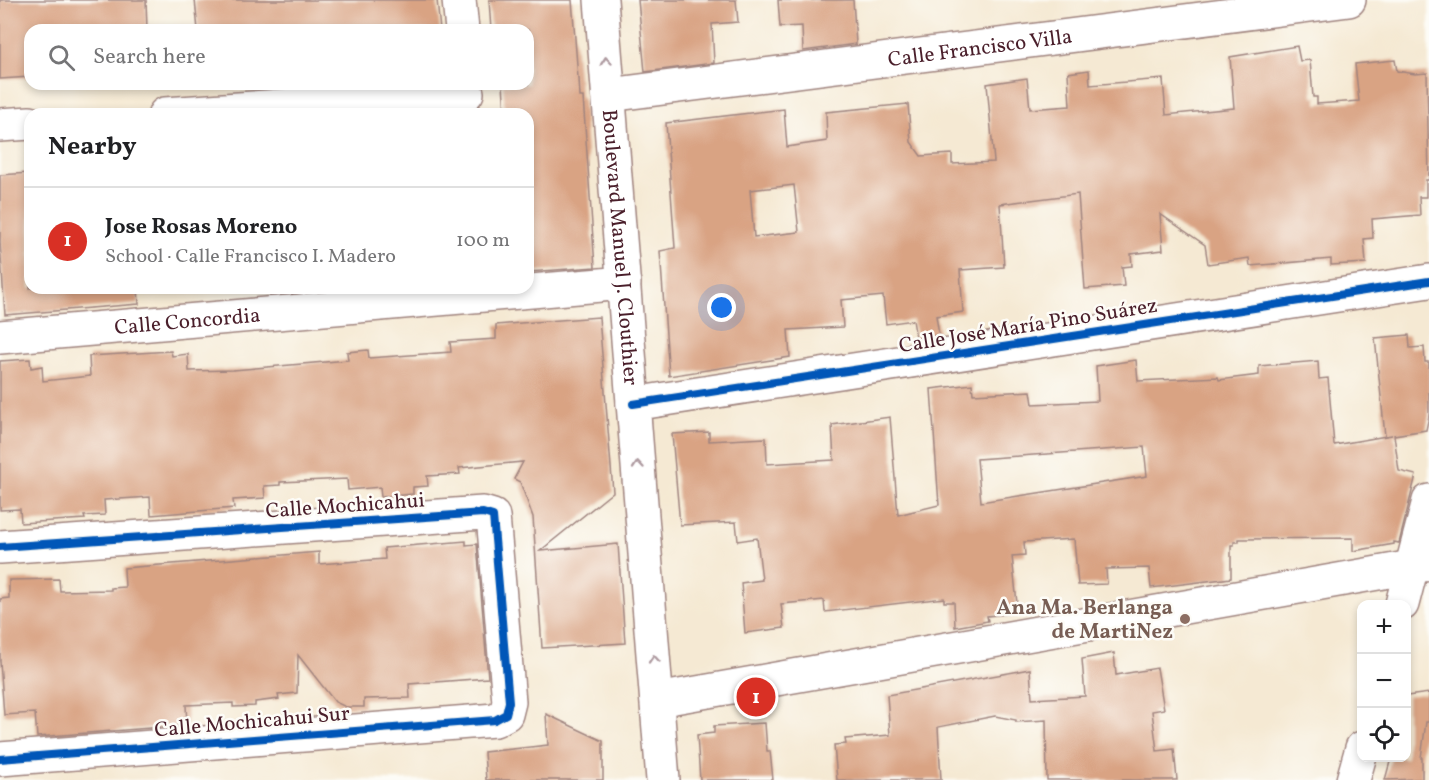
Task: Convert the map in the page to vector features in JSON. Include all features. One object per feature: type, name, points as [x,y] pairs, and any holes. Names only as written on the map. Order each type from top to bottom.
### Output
[{"type":"street","points":[[459,0],[461,24]]},
{"type":"street","name":"Boulevard Manuel J. Clouthier","points":[[602,0],[663,780]]},
{"type":"street","name":"Calle Francisco Villa","points":[[609,95],[1349,0]]},
{"type":"street","points":[[272,108],[467,97]]},
{"type":"street","points":[[0,125],[24,123]]},
{"type":"street","name":"Calle José María Pino Suárez","points":[[633,404],[1429,281]]},
{"type":"street","name":"Calle Concordia","points":[[534,289],[624,283]]},
{"type":"street","name":"Calle Concordia","points":[[0,337],[462,294]]},
{"type":"street","points":[[1404,600],[1421,565],[1429,501]]},
{"type":"street","name":"Calle Mochicahui","points":[[0,547],[471,514],[493,516],[509,702],[506,714]]},
{"type":"street","points":[[657,700],[1421,565]]},
{"type":"street","name":"Calle Mochicahui Sur","points":[[0,759],[495,720],[506,714]]},
{"type":"street","points":[[1353,780],[1358,762]]},
{"type":"building","points":[[0,0],[146,0],[147,24],[24,24],[24,77],[0,79]]},
{"type":"building","points":[[195,0],[437,0],[439,24],[197,24]]},
{"type":"building","points":[[489,0],[572,0],[580,97],[583,97],[595,267],[534,272],[534,108],[505,108],[503,90],[534,90],[534,24],[491,24]]},
{"type":"building","points":[[638,0],[736,0],[738,22],[712,24],[714,63],[645,72]]},
{"type":"building","points":[[778,0],[853,0],[856,44],[803,51],[802,26],[780,27]]},
{"type":"building","points":[[1297,46],[1300,61],[1310,60],[1313,97],[1317,97],[1317,104],[1359,101],[1355,64],[1395,60],[1397,71],[1427,73],[1429,180],[1426,180],[1426,197],[1419,197],[1420,215],[1372,219],[1373,238],[1364,239],[1366,263],[1331,265],[1331,259],[1250,266],[1249,258],[1208,264],[1205,245],[1160,214],[1163,250],[1131,254],[1132,266],[1122,267],[1124,286],[1085,289],[1078,194],[1000,204],[1004,267],[960,270],[963,312],[936,316],[939,335],[916,338],[913,320],[886,324],[883,296],[841,300],[843,327],[788,330],[790,357],[669,376],[660,251],[675,248],[666,123],[784,109],[787,147],[827,141],[826,112],[908,104],[911,142],[921,156],[952,154],[952,164],[994,162],[987,84],[1027,78],[1030,109],[1070,106],[1068,73],[1089,70],[1090,85],[1163,79],[1166,115],[1234,108],[1230,57]],"holes":[[[794,185],[799,232],[754,237],[750,190]]]},
{"type":"building","points":[[24,173],[24,294],[138,294],[139,304],[5,315],[0,243],[0,175]]},
{"type":"building","points":[[599,317],[613,492],[540,551],[618,544],[625,643],[542,648],[533,517],[520,482],[514,479],[523,462],[459,468],[460,474],[427,476],[428,486],[413,487],[413,494],[381,497],[380,487],[348,490],[347,479],[280,482],[280,485],[264,486],[265,498],[233,500],[234,508],[151,515],[150,497],[104,500],[105,515],[84,516],[85,519],[21,523],[20,509],[0,510],[0,361],[30,359],[31,368],[42,366],[43,381],[90,376],[89,356],[171,351],[172,356],[188,354],[189,371],[233,370],[348,360],[347,352],[368,350],[369,358],[451,352],[450,342],[496,339],[496,325]]},
{"type":"building","points":[[1409,335],[1410,348],[1424,347],[1425,362],[1429,362],[1429,416],[1426,430],[1394,435],[1399,471],[1416,475],[1399,543],[1394,542],[1394,544],[1353,551],[1353,538],[1239,539],[1239,542],[1231,545],[1231,578],[1151,588],[1149,568],[1106,569],[1107,584],[1078,585],[1074,539],[1024,542],[1025,555],[1012,556],[1018,613],[987,616],[988,621],[955,627],[954,602],[944,602],[944,598],[825,612],[824,600],[781,604],[784,628],[745,633],[741,583],[762,580],[757,538],[738,541],[736,522],[680,525],[672,434],[709,432],[709,441],[766,438],[767,464],[834,460],[832,425],[890,417],[898,515],[939,505],[931,389],[972,384],[973,394],[1031,391],[1033,404],[1098,401],[1096,366],[1136,360],[1138,381],[1218,377],[1219,380],[1259,375],[1259,366],[1318,361],[1319,379],[1328,378],[1334,445],[1392,435],[1385,436],[1375,338]],"holes":[[[1144,447],[1147,476],[981,502],[977,459]]]},
{"type":"building","points":[[466,541],[466,545],[477,544],[488,678],[409,684],[410,698],[364,699],[364,707],[346,707],[335,702],[298,655],[297,693],[278,695],[279,699],[255,702],[255,706],[233,707],[233,703],[186,705],[187,725],[37,737],[35,713],[4,715],[0,662],[0,599],[9,598],[9,580],[59,579],[60,591],[111,590],[111,588],[125,587],[124,568],[319,552],[319,564],[385,559],[384,548]]},
{"type":"building","points":[[1114,653],[1116,675],[1157,668],[1164,709],[1152,711],[1157,751],[1174,749],[1177,780],[1047,780],[1046,720],[1016,722],[1016,720],[995,716],[938,727],[941,780],[837,780],[834,745],[846,744],[845,739],[890,735],[887,695],[1030,669],[1032,699],[1085,696],[1082,659]]},
{"type":"building","points":[[1429,693],[1429,722],[1426,722],[1421,758],[1422,779],[1385,780],[1390,762],[1411,762],[1411,695]]},
{"type":"building","points":[[546,714],[603,741],[603,780],[486,780],[484,752],[548,745]]},
{"type":"building","points":[[765,723],[767,751],[770,751],[773,780],[700,780],[697,735],[714,733],[714,726]]},
{"type":"cycle path","points":[[633,404],[1429,281]]},
{"type":"cycle path","points":[[0,547],[483,513],[493,516],[509,702],[506,714],[495,720],[0,759]]},
{"type":"place","name":"Ana Ma. Berlanga de MartiNez","points":[[1185,619]]},
{"type":"place","name":"Jose Rosas Moreno","points":[[756,697]]}]
